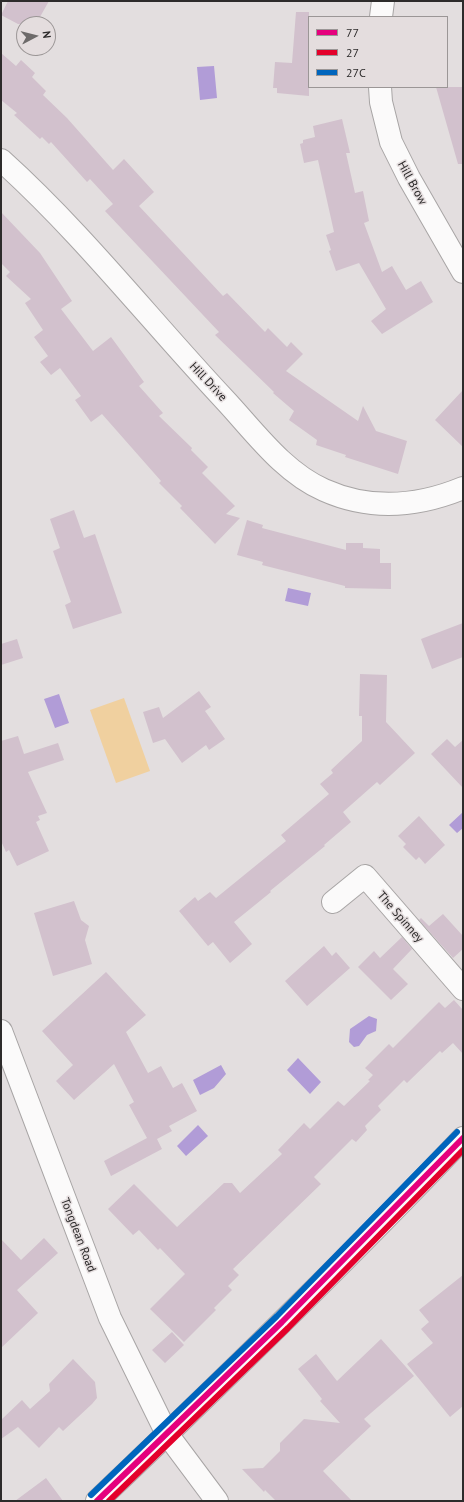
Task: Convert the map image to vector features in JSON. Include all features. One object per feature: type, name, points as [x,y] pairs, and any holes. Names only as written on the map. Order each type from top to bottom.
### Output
[{"type":"street","points":[[381,16],[383,1]]},
{"type":"street","name":"Hill Brow","points":[[380,88],[381,102],[391,142],[409,178],[463,272]]},
{"type":"street","name":"Hill Drive","points":[[1,160],[59,215],[180,352],[292,471],[324,490],[357,502],[388,505],[414,503],[463,488]]},
{"type":"street","name":"The Spinney","points":[[333,902],[365,876],[463,989]]},
{"type":"street","name":"Tongdean Road","points":[[1,1031],[110,1318],[168,1434],[217,1501]]},
{"type":"street","points":[[96,1501],[168,1434],[397,1208],[463,1138]]},
{"type":"shaded area","points":[[214,66],[217,98],[200,100],[197,67]]},
{"type":"shaded area","points":[[288,588],[311,593],[308,606],[285,601]]},
{"type":"shaded area","points":[[59,694],[69,723],[55,728],[44,699]]},
{"type":"shaded area","points":[[124,698],[150,771],[116,783],[90,710]]},
{"type":"shaded area","points":[[463,812],[463,828],[457,833],[449,825]]},
{"type":"shaded area","points":[[369,1016],[377,1019],[376,1031],[367,1035],[359,1046],[354,1047],[349,1042],[350,1029]]},
{"type":"shaded area","points":[[298,1058],[321,1082],[310,1094],[287,1070]]},
{"type":"shaded area","points":[[221,1065],[226,1074],[214,1088],[200,1095],[193,1080]]},
{"type":"shaded area","points":[[198,1125],[208,1136],[186,1156],[177,1146]]},
{"type":"building","points":[[8,1],[49,1],[41,16],[16,16],[16,23],[1,15]]},
{"type":"building","points":[[296,12],[309,12],[309,96],[277,93],[277,88],[273,88],[275,62],[292,63]]},
{"type":"building","points":[[1,53],[16,66],[21,60],[35,73],[32,77],[46,91],[43,95],[67,118],[113,170],[124,159],[154,192],[139,206],[223,296],[227,293],[265,332],[268,328],[287,347],[291,342],[303,354],[286,371],[358,421],[363,406],[376,431],[407,441],[398,474],[345,457],[346,455],[316,445],[317,440],[289,420],[294,411],[273,393],[274,392],[215,335],[219,332],[105,211],[113,204],[90,179],[87,182],[51,142],[49,144],[42,137],[40,139],[14,115],[17,113],[1,100]]},
{"type":"building","points":[[463,87],[463,164],[458,164],[436,88]]},
{"type":"building","points":[[342,119],[350,153],[346,153],[355,193],[363,191],[369,221],[364,223],[382,272],[392,266],[406,290],[421,281],[433,302],[382,334],[371,321],[386,309],[359,263],[336,271],[329,251],[331,250],[326,235],[334,232],[318,160],[304,163],[300,144],[303,143],[303,140],[315,137],[313,126]]},
{"type":"building","points":[[1,212],[40,253],[72,301],[61,309],[93,351],[111,337],[144,382],[139,386],[163,413],[159,416],[192,448],[191,450],[208,467],[202,473],[235,506],[226,514],[240,518],[215,544],[180,508],[182,506],[159,483],[161,481],[102,414],[91,422],[75,400],[81,396],[60,368],[51,375],[40,362],[48,356],[34,337],[43,330],[25,303],[31,299],[6,276],[10,272],[1,263]]},
{"type":"building","points":[[463,390],[463,447],[435,420]]},
{"type":"building","points":[[74,510],[84,538],[95,534],[122,613],[73,629],[65,605],[71,602],[53,551],[60,548],[50,519]]},
{"type":"building","points":[[247,520],[263,525],[262,528],[346,550],[346,543],[363,543],[363,548],[380,549],[380,563],[391,563],[391,589],[345,588],[345,586],[262,565],[263,562],[237,555]]},
{"type":"building","points":[[463,623],[463,657],[432,669],[421,639]]},
{"type":"building","points":[[17,639],[23,658],[1,665],[1,644]]},
{"type":"building","points":[[360,674],[387,675],[386,722],[415,753],[380,785],[377,782],[343,812],[351,822],[324,845],[325,846],[234,922],[252,944],[230,963],[213,942],[208,946],[179,911],[195,897],[198,901],[210,892],[216,898],[286,841],[281,835],[329,794],[320,784],[333,773],[331,770],[362,741],[362,716],[359,716]]},
{"type":"building","points":[[199,691],[211,707],[205,711],[225,739],[209,750],[206,745],[182,763],[165,739],[153,743],[143,712],[159,707],[163,718]]},
{"type":"building","points":[[18,736],[24,754],[58,743],[64,760],[28,772],[47,813],[38,816],[40,820],[36,822],[49,851],[17,866],[9,850],[6,852],[1,841],[1,741]]},
{"type":"building","points":[[447,739],[455,747],[463,740],[463,788],[431,754]]},
{"type":"building","points":[[419,816],[445,845],[425,864],[419,857],[416,860],[403,847],[406,844],[398,836]]},
{"type":"building","points":[[74,901],[81,920],[89,926],[85,940],[92,964],[53,976],[34,913]]},
{"type":"building","points":[[443,914],[463,936],[463,949],[453,958],[419,920],[421,918],[429,926]]},
{"type":"building","points":[[402,937],[412,949],[393,969],[408,984],[391,1000],[358,967],[374,951],[380,958]]},
{"type":"building","points":[[324,946],[332,956],[336,952],[350,968],[307,1006],[285,981]]},
{"type":"building","points":[[106,972],[146,1015],[126,1032],[148,1073],[161,1066],[173,1088],[182,1083],[197,1111],[169,1126],[172,1131],[157,1139],[162,1149],[111,1176],[104,1161],[147,1138],[129,1105],[134,1102],[114,1064],[74,1100],[56,1081],[73,1065],[42,1031]]},
{"type":"building","points":[[454,1000],[463,1010],[463,1054],[453,1043],[442,1053],[440,1051],[407,1083],[404,1080],[378,1106],[381,1110],[365,1126],[367,1130],[356,1142],[352,1139],[314,1177],[321,1184],[233,1269],[239,1275],[228,1286],[232,1290],[214,1308],[216,1310],[184,1342],[150,1309],[185,1274],[160,1248],[158,1250],[139,1230],[133,1235],[108,1209],[134,1184],[177,1227],[224,1183],[232,1183],[240,1193],[282,1154],[278,1150],[304,1123],[310,1129],[338,1101],[344,1106],[370,1081],[368,1080],[373,1075],[365,1068],[389,1044],[393,1048],[439,1002],[445,1008]]},
{"type":"building","points":[[44,1238],[58,1253],[17,1290],[38,1313],[1,1348],[1,1239],[21,1260]]},
{"type":"building","points":[[463,1275],[463,1406],[450,1417],[407,1364],[433,1343],[421,1329],[429,1322],[419,1310]]},
{"type":"building","points":[[172,1332],[184,1345],[165,1363],[152,1350]]},
{"type":"building","points":[[381,1339],[414,1376],[364,1419],[371,1426],[323,1471],[352,1501],[276,1501],[265,1490],[264,1492],[242,1469],[263,1468],[280,1451],[280,1443],[304,1419],[340,1423],[320,1401],[322,1399],[298,1369],[316,1354],[337,1381]]},
{"type":"building","points":[[73,1359],[95,1382],[97,1398],[92,1404],[63,1431],[59,1427],[39,1448],[18,1427],[1,1439],[1,1420],[22,1400],[30,1409],[50,1391],[49,1384]]},
{"type":"building","points":[[46,1478],[63,1501],[15,1501]]},
{"type":"transit line","name":"27C","points":[[91,1495],[277,1316],[457,1132]]},
{"type":"transit line","name":"77","points":[[97,1501],[282,1322],[463,1138]]},
{"type":"transit line","name":"27","points":[[109,1501],[288,1328],[463,1150]]}]
